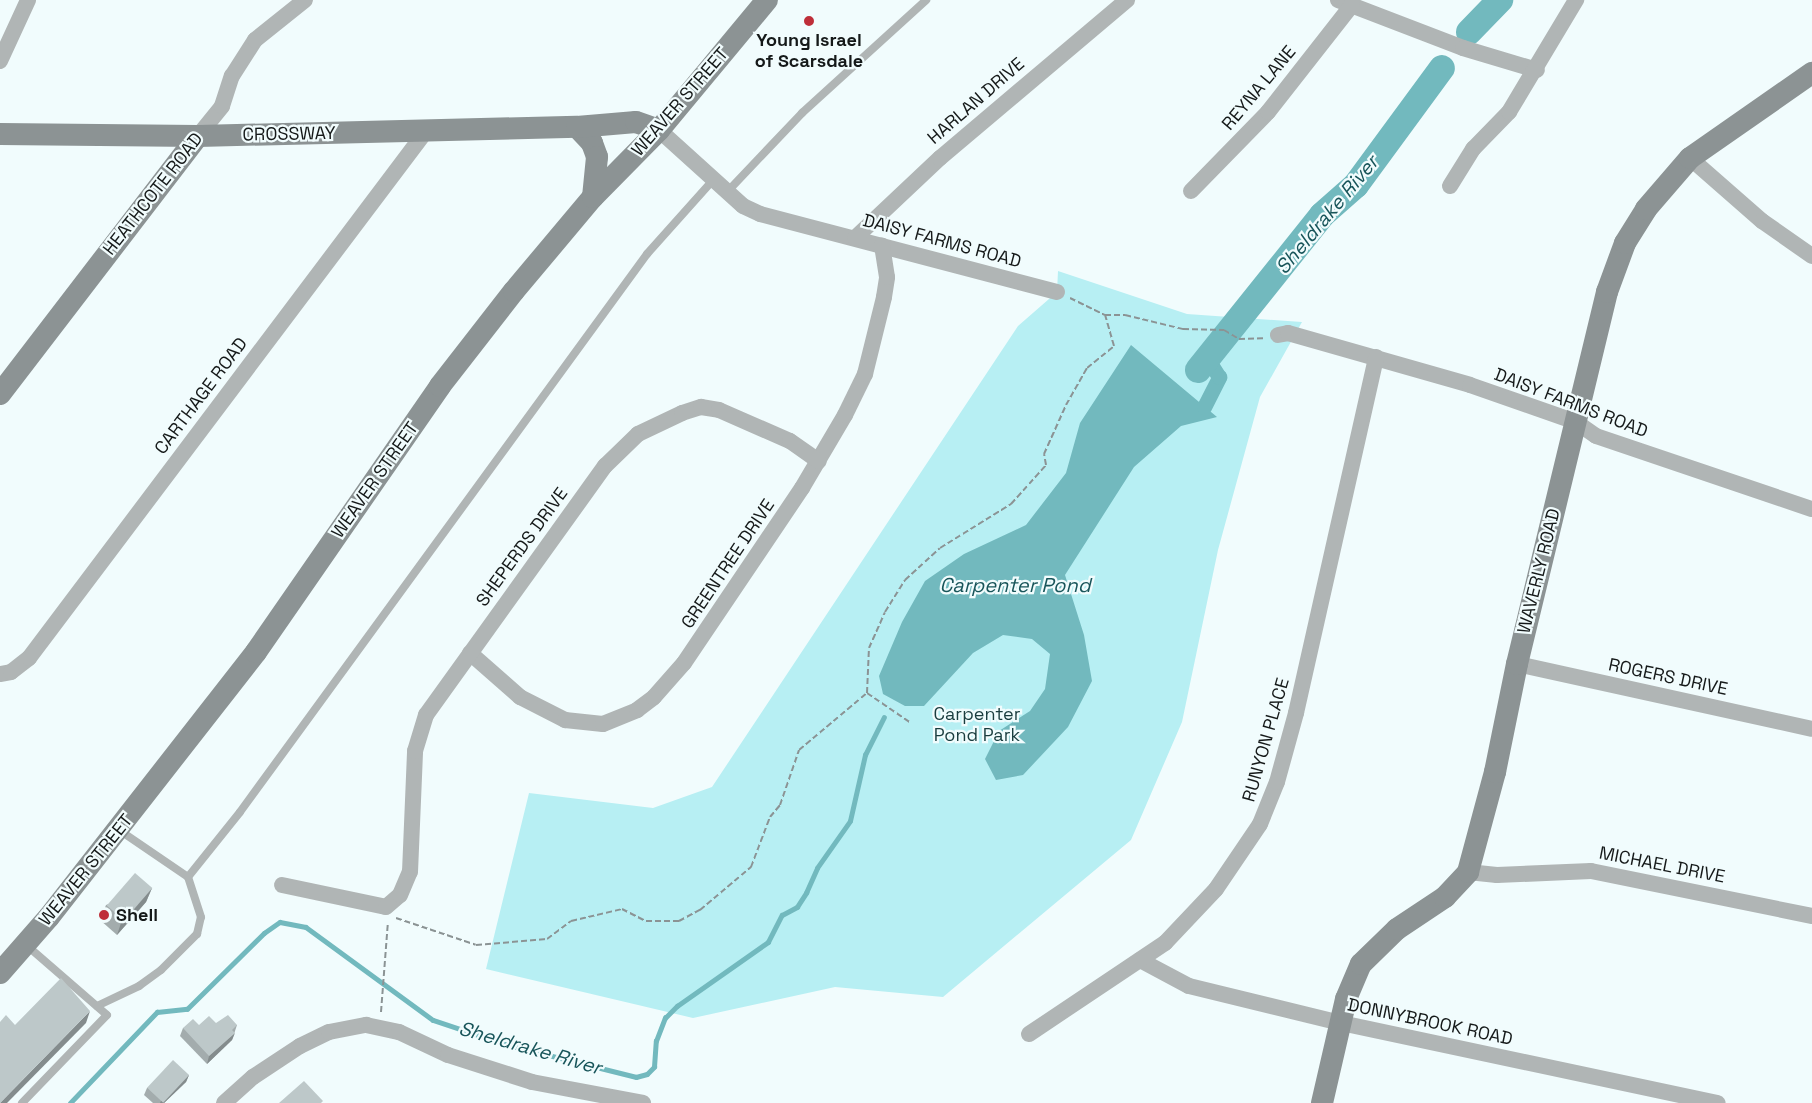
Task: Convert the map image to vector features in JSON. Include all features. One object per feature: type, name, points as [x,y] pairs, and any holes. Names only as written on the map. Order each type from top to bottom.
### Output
[{"type":"street","points":[[0,61],[28,0]]},
{"type":"street","name":"HEATHCOTE ROAD","points":[[2,386],[222,106],[232,76],[255,40],[305,0]]},
{"type":"street","name":"WEAVER STREET","points":[[0,973],[118,830],[256,652],[440,386],[593,197],[659,130],[767,0]]},
{"type":"street","name":"HARLAN DRIVE","points":[[855,238],[940,158],[1127,0]]},
{"type":"street","points":[[1450,186],[1473,149],[1509,112],[1537,70],[1576,0]]},
{"type":"street","points":[[1345,3],[1463,48],[1537,70]]},
{"type":"street","name":"REYNA LANE","points":[[1191,192],[1268,112],[1345,3]]},
{"type":"street","name":"WAVERLY ROAD","points":[[1322,1103],[1352,980],[1371,952],[1445,897],[1467,872],[1496,772],[1517,664],[1607,292],[1626,243],[1646,209],[1689,158],[1812,73]]},
{"type":"street","name":"CROSSWAY","points":[[0,134],[198,136],[577,127],[636,122],[659,130]]},
{"type":"street","points":[[577,127],[592,143],[597,157],[593,197]]},
{"type":"street","name":"DAISY FARMS ROAD","points":[[659,130],[743,206],[760,214],[1057,292]]},
{"type":"street","name":"CARTHAGE ROAD","points":[[0,674],[11,672],[29,658],[426,131]]},
{"type":"street","points":[[1689,158],[1762,221],[1812,256]]},
{"type":"street","name":"GREENTREE DRIVE","points":[[470,653],[520,697],[565,720],[603,724],[637,710],[684,663],[819,461],[865,374],[887,278],[882,245]]},
{"type":"street","name":"DAISY FARMS ROAD","points":[[1278,335],[1288,333],[1376,357],[1576,422],[1596,436],[1812,509]]},
{"type":"street","name":"RUNYON PLACE","points":[[1029,1034],[1165,943],[1234,866],[1260,824],[1277,782],[1376,357]]},
{"type":"street","name":"SHEPERDS DRIVE","points":[[282,885],[386,907],[400,895],[410,872],[419,731],[438,696],[605,466],[621,448],[656,425],[701,407],[719,410],[790,441],[819,461]]},
{"type":"street","name":"ROGERS DRIVE","points":[[1517,664],[1812,729]]},
{"type":"street","name":"MICHAEL DRIVE","points":[[1467,872],[1497,875],[1572,871],[1618,874],[1812,916]]},
{"type":"street","name":"DONNYBROOK ROAD","points":[[1140,960],[1189,986],[1341,1023],[1718,1103]]},
{"type":"street","points":[[224,1103],[254,1077],[300,1046],[328,1032],[352,1026],[380,1027],[492,1070],[643,1103]]},
{"type":"lane","points":[[728,191],[802,113],[926,0]]},
{"type":"lane","points":[[188,877],[247,802],[647,255],[714,179]]},
{"type":"lane","points":[[96,1006],[139,986],[197,934],[201,917],[188,877],[118,830]]},
{"type":"lane","points":[[22,1103],[107,1015],[25,944]]},
{"type":"path","points":[[1057,292],[1105,315],[1125,315],[1183,329],[1224,330],[1239,339],[1278,335]]},
{"type":"path","points":[[380,1027],[381,990],[389,915],[476,945],[547,939],[571,921],[622,909],[646,921],[679,921],[700,910],[751,867],[770,817],[780,806],[799,750],[867,693],[869,648],[885,612],[905,580],[940,548],[1011,504],[1046,465],[1044,454],[1066,405],[1087,368],[1114,346],[1105,315]]},
{"type":"path","points":[[867,693],[911,723]]},
{"type":"green space","name":"Carpenter Pond Park","points":[[1058,271],[1187,314],[1302,322],[1260,397],[1218,550],[1182,722],[1131,840],[943,997],[835,987],[693,1018],[486,969],[529,793],[653,808],[712,787],[1018,326],[1057,292]]},
{"type":"water","name":"Carpenter Pond","points":[[1131,345],[1217,417],[1181,426],[1134,467],[1065,575],[1084,635],[1092,681],[1068,727],[1023,775],[996,780],[985,759],[999,731],[1030,711],[1045,689],[1050,654],[1032,639],[1003,635],[973,653],[924,706],[905,706],[883,694],[879,676],[902,622],[925,581],[964,554],[1026,525],[1066,473],[1080,423]]},
{"type":"building","points":[[135,873],[152,888],[124,921],[107,905]]},
{"type":"building","points":[[61,978],[90,1011],[0,1103],[0,1022],[6,1015],[15,1025]]},
{"type":"building","points":[[228,1015],[237,1025],[232,1030],[235,1033],[209,1056],[183,1028],[193,1019],[199,1025],[209,1016],[216,1023]]},
{"type":"building","points":[[173,1060],[189,1075],[163,1103],[147,1088]]},
{"type":"building","points":[[304,1081],[323,1101],[321,1103],[279,1103]]},
{"type":"waterway","name":"Sheldrake River","points":[[1469,32],[1500,0]]},
{"type":"waterway","name":"Sheldrake River","points":[[1198,370],[1322,215],[1356,185],[1442,68]]},
{"type":"waterway","name":"Sheldrake River","points":[[1204,407],[1219,377],[1209,361]]},
{"type":"waterway","name":"Sheldrake River","points":[[70,1103],[157,1012],[187,1009],[264,933],[280,922],[306,927],[433,1020],[508,1045],[636,1077],[647,1074],[654,1067],[656,1041],[665,1018],[677,1006],[768,942],[782,915],[797,907],[817,868],[850,821],[865,755],[884,717]]},
{"type":"place","name":"Young Israel of Scarsdale","points":[[809,21]]},
{"type":"place","name":"Shell","points":[[104,915]]}]
